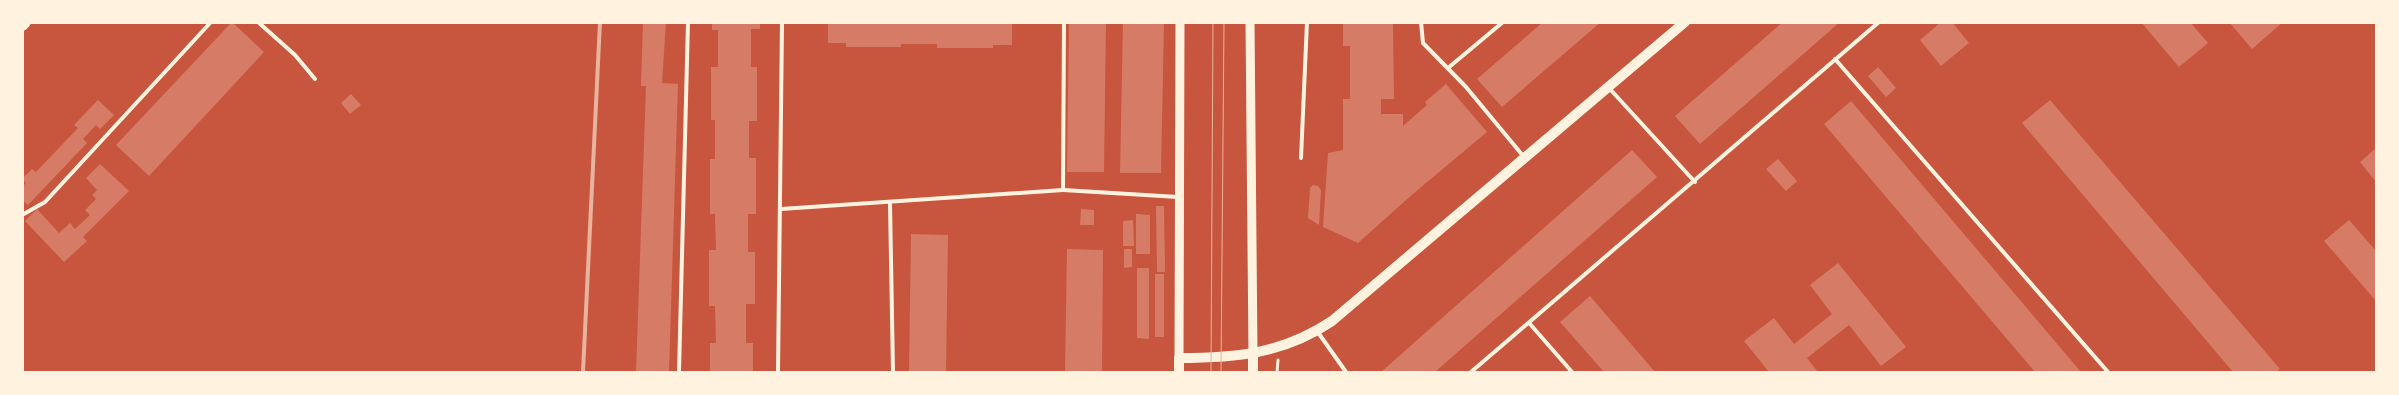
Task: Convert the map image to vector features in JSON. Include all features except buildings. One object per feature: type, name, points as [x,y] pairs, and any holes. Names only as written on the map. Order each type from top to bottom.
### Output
[{"type":"main road","points":[[1179,372],[1179,358],[1221,358],[1253,354],[1287,344],[1317,331],[1359,299],[1609,88],[1684,22]]},
{"type":"main road","points":[[1252,372],[1253,354]]},
{"type":"street","points":[[1179,358],[1180,22]]},
{"type":"street","points":[[1250,22],[1253,354]]},
{"type":"lane","points":[[22,216],[45,202],[211,22]]},
{"type":"lane","points":[[258,22],[295,55],[315,80]]},
{"type":"lane","points":[[679,372],[688,22]]},
{"type":"lane","points":[[778,372],[782,22]]},
{"type":"lane","points":[[1063,190],[1064,22]]},
{"type":"lane","points":[[1301,158],[1307,22]]},
{"type":"lane","points":[[1421,22],[1424,43],[1448,68],[1525,158]]},
{"type":"lane","points":[[1448,68],[1503,22]]},
{"type":"lane","points":[[1471,372],[1530,324],[1879,22]]},
{"type":"lane","points":[[1835,59],[2108,372]]},
{"type":"lane","points":[[1609,88],[1695,182]]},
{"type":"lane","points":[[781,210],[890,204],[1063,190],[1178,197]]},
{"type":"lane","points":[[890,204],[893,372]]},
{"type":"lane","points":[[1530,324],[1572,372]]},
{"type":"lane","points":[[1317,331],[1346,372]]},
{"type":"tram line","points":[[1211,372],[1213,22]]},
{"type":"tram line","points":[[1221,372],[1224,22]]},
{"type":"railway","points":[[583,372],[600,22]]}]
